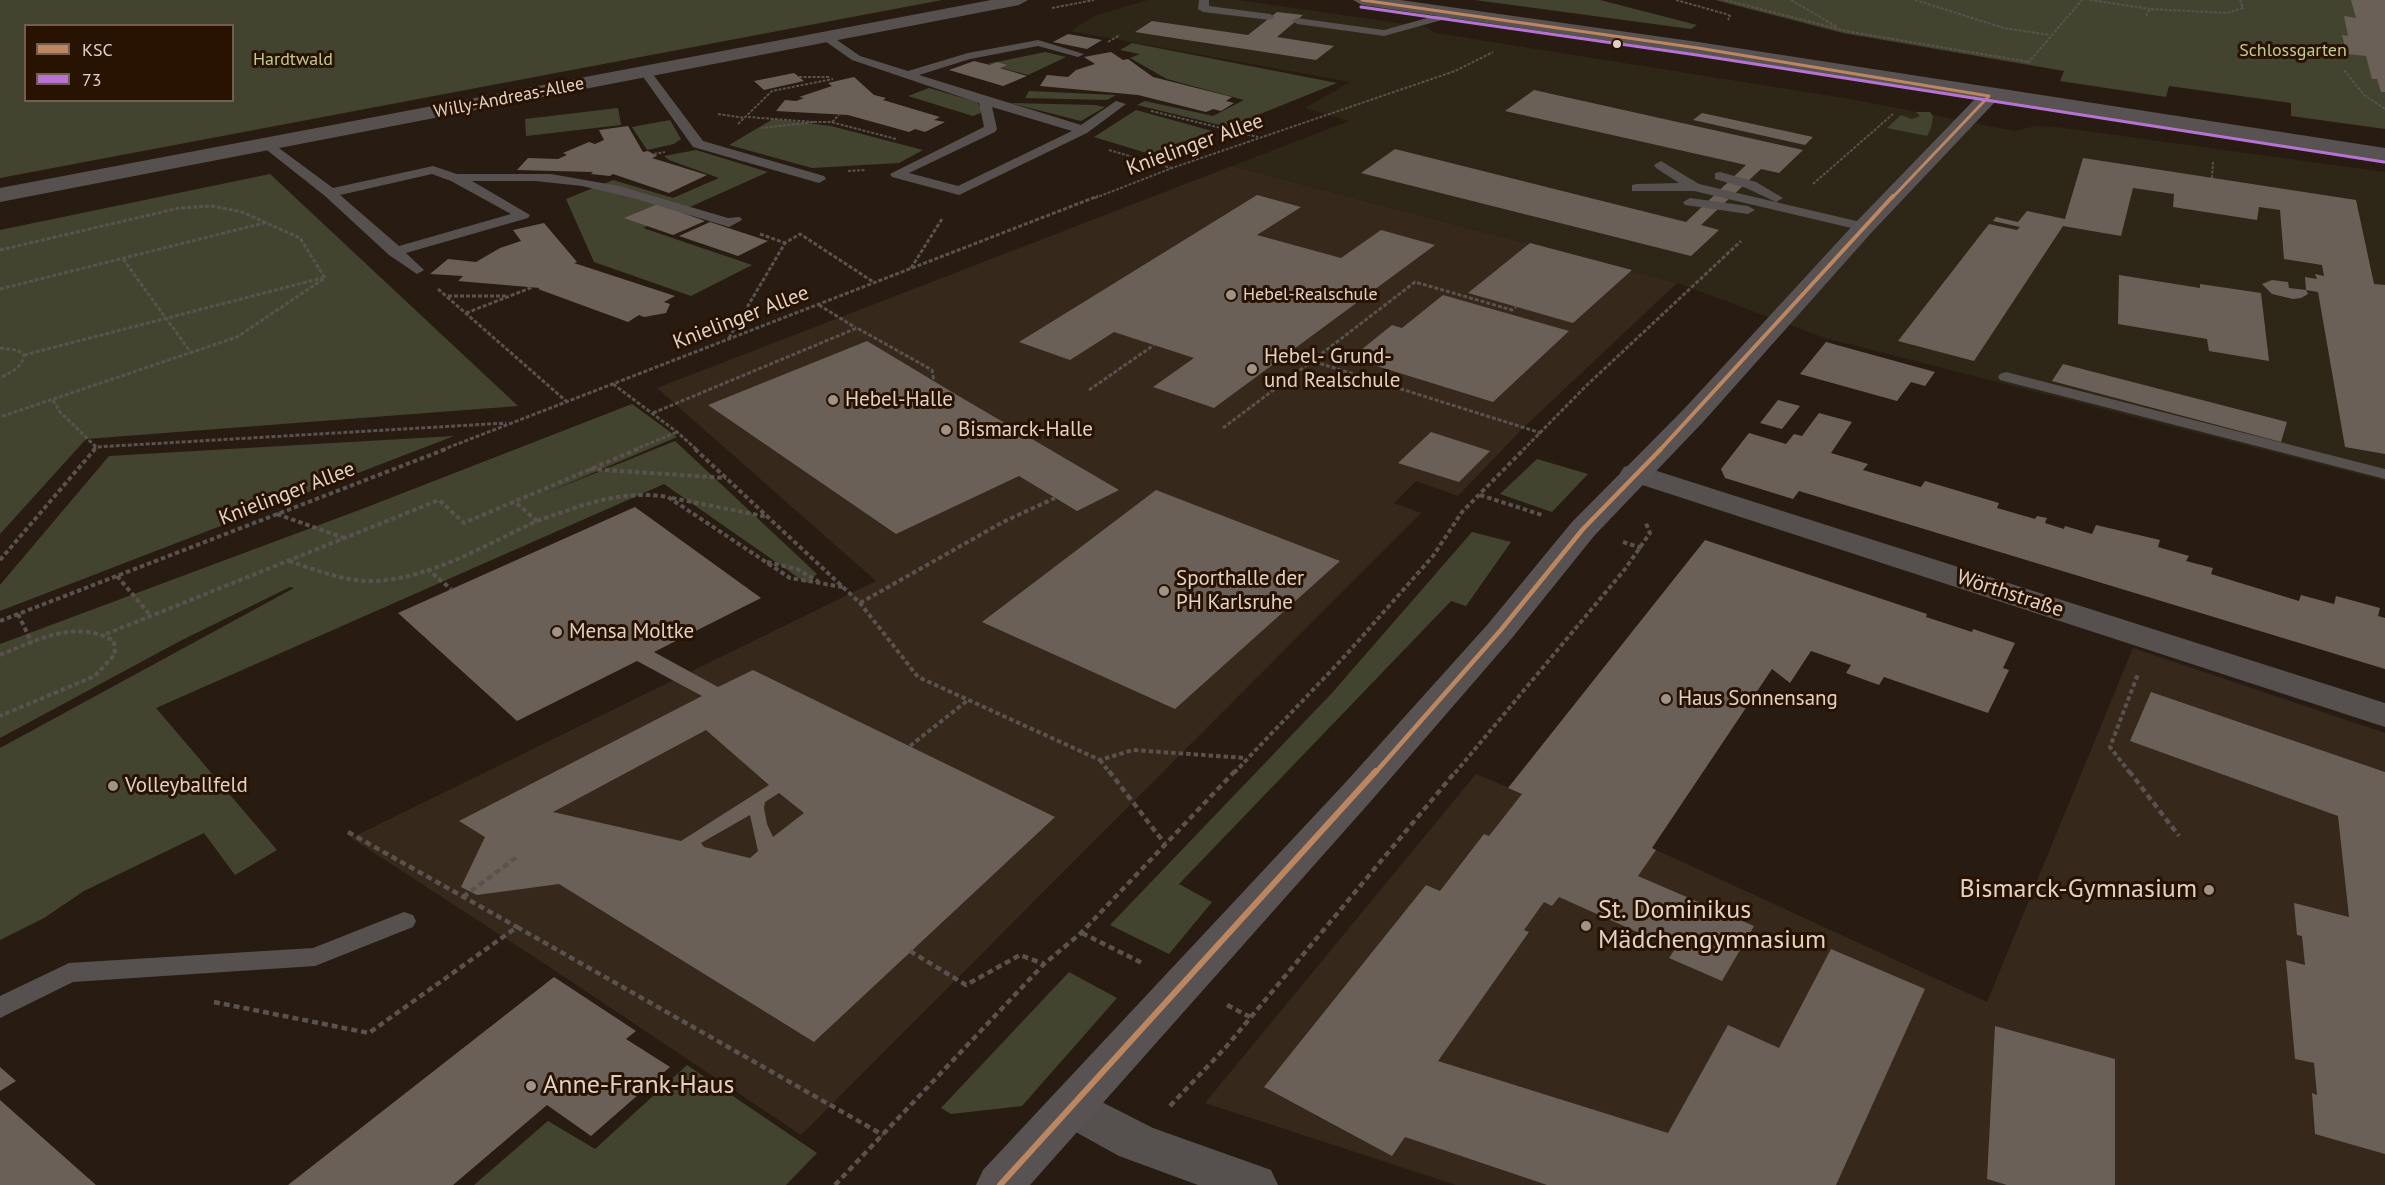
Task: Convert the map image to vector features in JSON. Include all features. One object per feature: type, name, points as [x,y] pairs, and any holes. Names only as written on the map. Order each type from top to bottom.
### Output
[{"type":"main road","points":[[1362,0],[1709,50],[1989,96],[2286,138],[2385,155]]},
{"type":"main road","points":[[1000,1185],[1413,729],[1500,631],[1583,529],[1788,314],[1864,227],[1989,96]]},
{"type":"main road","points":[[2286,138],[2385,142]]},
{"type":"street","name":"Willy-Andreas-Allee","points":[[0,195],[1019,0]]},
{"type":"street","name":"Wörthstraße","points":[[1635,473],[2385,715]]},
{"type":"street","points":[[1070,1107],[1136,1142],[1254,1185]]},
{"type":"lane","points":[[1204,0],[1203,9],[1269,17]]},
{"type":"lane","points":[[1297,21],[1384,33],[1456,13]]},
{"type":"lane","points":[[826,37],[856,58],[985,101],[1083,130]]},
{"type":"lane","points":[[908,75],[968,56],[1038,43],[1078,54]]},
{"type":"lane","points":[[645,71],[698,144],[819,179]]},
{"type":"lane","points":[[985,101],[991,129],[897,174],[959,191],[1083,130],[1120,104]]},
{"type":"lane","points":[[268,144],[330,193],[417,270]]},
{"type":"lane","points":[[1661,165],[1694,187]]},
{"type":"lane","points":[[330,193],[433,170],[456,178],[524,215],[394,252]]},
{"type":"lane","points":[[456,178],[494,176],[580,182],[663,201],[729,223],[735,220]]},
{"type":"lane","points":[[1720,176],[1766,191],[1787,207]]},
{"type":"lane","points":[[1637,188],[1694,187],[1787,207],[1864,227]]},
{"type":"lane","points":[[1690,202],[1760,211],[1787,207]]},
{"type":"lane","points":[[2006,378],[2385,474]]},
{"type":"lane","points":[[0,1008],[69,973],[315,957],[404,921]]},
{"type":"path","points":[[1725,0],[1846,31],[2029,62]]},
{"type":"path","points":[[1791,0],[1846,31]]},
{"type":"path","points":[[1915,0],[2004,28],[2050,35]]},
{"type":"path","points":[[2025,66],[2082,0]]},
{"type":"path","points":[[2090,0],[2150,9],[2227,13],[2243,8],[2240,0]]},
{"type":"path","points":[[2146,16],[2150,9]]},
{"type":"path","name":"Knielinger Allee","points":[[0,621],[1172,168],[1455,71],[1495,52]]},
{"type":"path","points":[[2344,70],[2364,95],[2385,109]]},
{"type":"path","points":[[722,135],[748,117],[772,91],[842,77],[799,78]]},
{"type":"path","points":[[835,1185],[1044,963],[1082,933],[1353,647],[1433,556],[1462,512],[1587,385],[1691,287],[1894,113],[1898,103]]},
{"type":"path","points":[[831,122],[839,115]]},
{"type":"path","points":[[748,117],[831,122],[845,126]]},
{"type":"path","points":[[698,144],[722,135],[814,122]]},
{"type":"path","points":[[1066,138],[1172,168]]},
{"type":"path","points":[[804,174],[913,166]]},
{"type":"path","points":[[911,269],[959,191]]},
{"type":"path","points":[[0,250],[159,212],[199,206],[227,208],[268,222],[300,238],[325,278]]},
{"type":"path","points":[[0,289],[268,222]]},
{"type":"path","points":[[728,339],[785,243],[800,234],[875,283]]},
{"type":"path","points":[[123,259],[168,317],[192,354]]},
{"type":"path","points":[[417,270],[566,401]]},
{"type":"path","points":[[24,355],[325,278]]},
{"type":"path","points":[[0,417],[237,337],[325,278]]},
{"type":"path","points":[[1223,428],[1415,282],[1512,310],[1516,307]]},
{"type":"path","points":[[466,313],[533,287]]},
{"type":"path","points":[[447,296],[510,296]]},
{"type":"path","points":[[818,305],[932,370],[933,381]]},
{"type":"path","points":[[652,413],[857,328]]},
{"type":"path","points":[[1089,390],[1154,345]]},
{"type":"path","points":[[0,348],[17,350],[24,355]]},
{"type":"path","points":[[0,378],[24,362],[24,355]]},
{"type":"path","points":[[1312,361],[1541,434]]},
{"type":"path","points":[[612,384],[677,432],[844,587],[860,603],[918,677],[1100,760],[1165,844]]},
{"type":"path","points":[[53,400],[60,412],[96,447]]},
{"type":"path","points":[[0,560],[96,447],[509,423]]},
{"type":"path","points":[[0,655],[32,643],[78,631],[106,634],[439,500],[464,523],[677,432]]},
{"type":"path","points":[[589,469],[728,478]]},
{"type":"path","points":[[1136,1142],[1250,1017],[1642,548],[1650,533],[1641,512],[1666,484]]},
{"type":"path","points":[[289,561],[330,575],[374,581],[427,568],[537,521],[618,495],[652,493],[768,517]]},
{"type":"path","points":[[1480,495],[1583,529]]},
{"type":"path","points":[[668,497],[790,578],[844,587]]},
{"type":"path","points":[[860,603],[1003,522],[1055,498]]},
{"type":"path","points":[[514,501],[537,521]]},
{"type":"path","points":[[276,514],[344,538]]},
{"type":"path","points":[[763,561],[797,569],[822,584]]},
{"type":"path","points":[[427,568],[451,589]]},
{"type":"path","points":[[117,576],[151,616]]},
{"type":"path","points":[[18,614],[32,643]]},
{"type":"path","points":[[0,716],[95,676],[115,654],[114,641],[106,634]]},
{"type":"path","points":[[2151,639],[2110,747],[2179,836]]},
{"type":"path","points":[[910,746],[969,700]]},
{"type":"path","points":[[1100,760],[1133,750],[1246,758]]},
{"type":"path","points":[[348,832],[883,1135]]},
{"type":"path","points":[[463,897],[517,857]]},
{"type":"path","points":[[208,1001],[369,1033],[517,927]]},
{"type":"path","points":[[1082,933],[1153,968]]},
{"type":"path","points":[[910,951],[966,985],[1020,955],[1044,963]]},
{"type":"shaded area","points":[[1148,0],[1238,0],[1426,27],[1436,33],[1850,99],[2015,131],[2035,126],[2057,127],[2385,172],[2385,481],[1825,338],[1677,283],[1232,166],[1349,121],[1305,108],[1350,82],[1071,31],[1094,16]]},
{"type":"shaded area","points":[[1232,166],[1677,283],[1523,428],[1458,496],[1416,481],[1394,503],[1421,513],[801,1135],[351,838],[876,581],[657,388]]},
{"type":"shaded area","points":[[2133,648],[2385,733],[2385,1185],[1456,1185],[1205,1103],[1476,774],[1652,848],[1987,1002]]},
{"type":"green space","name":"Hardtwald","points":[[0,0],[942,0],[0,178]]},
{"type":"green space","points":[[1475,0],[1600,0],[1697,25],[1691,29]]},
{"type":"green space","name":"Schlossgarten","points":[[1715,0],[2385,0],[2385,129],[2291,116],[2291,103],[2169,86],[2166,97],[2060,81],[2064,71],[1843,33]]},
{"type":"green space","points":[[1132,43],[1337,83],[1228,127],[1137,105],[1145,101],[1213,116],[1244,100],[1167,79],[1130,58],[1140,54],[1120,50]]},
{"type":"green space","points":[[1045,52],[1066,57],[1028,75],[987,64]]},
{"type":"green space","points":[[929,88],[977,102],[983,112],[973,116],[908,96]]},
{"type":"green space","points":[[1029,91],[1116,95],[1107,100],[1025,98]]},
{"type":"green space","points":[[1010,103],[1095,105],[1105,107],[1081,121]]},
{"type":"green space","points":[[618,108],[621,125],[526,136],[525,119]]},
{"type":"green space","points":[[1136,110],[1212,131],[1150,154],[1094,137]]},
{"type":"green space","points":[[1916,112],[1930,112],[1933,116],[1927,136],[1887,128],[1901,115],[1912,119],[1920,116]]},
{"type":"green space","points":[[773,119],[831,126],[923,150],[899,163],[812,168],[729,145]]},
{"type":"green space","points":[[670,120],[681,139],[674,144],[647,150],[632,127]]},
{"type":"green space","points":[[696,150],[768,172],[643,228],[752,265],[691,296],[594,262],[566,199],[613,180],[673,198],[719,178],[669,160],[664,156]]},
{"type":"green space","points":[[270,174],[518,406],[86,439],[0,534],[0,230]]},
{"type":"green space","points":[[632,404],[677,437],[546,493],[675,441],[817,574],[806,583],[664,484],[156,708],[277,850],[235,875],[204,833],[84,891],[44,918],[0,940],[0,748],[294,588],[290,587],[180,641],[0,738],[0,644],[362,509]]},
{"type":"green space","points":[[454,436],[0,611],[0,585],[109,456]]},
{"type":"green space","points":[[1537,459],[1588,474],[1552,512],[1500,494]]},
{"type":"green space","points":[[1472,532],[1511,542],[1466,606],[1451,601],[1179,884],[1212,902],[1169,954],[1110,925],[1332,693]]},
{"type":"green space","points":[[1069,972],[1117,998],[1022,1106],[951,1114],[941,1108]]},
{"type":"green space","points":[[687,1065],[817,1153],[786,1185],[474,1185],[548,1121],[595,1149]]},
{"type":"building","points":[[2351,0],[2385,0],[2385,92],[2381,92],[2377,79],[2372,79],[2366,56],[2347,54],[2342,35],[2348,36],[2344,16],[2356,18]]},
{"type":"building","points":[[1277,12],[1303,15],[1277,37],[1334,46],[1316,60],[1135,32],[1152,21],[1248,35]]},
{"type":"building","points":[[1068,34],[1102,40],[1087,49],[1053,42]]},
{"type":"building","points":[[1111,52],[1123,60],[1128,59],[1153,77],[1232,97],[1226,101],[1234,103],[1221,111],[1213,109],[1206,112],[1138,95],[1040,86],[1047,75],[1068,77],[1076,70],[1095,64],[1084,57]]},
{"type":"building","points":[[974,61],[990,65],[997,62],[1007,65],[1000,68],[1027,76],[1003,86],[949,70]]},
{"type":"building","points":[[794,73],[804,81],[764,90],[754,81]]},
{"type":"building","points":[[854,77],[874,95],[886,98],[883,100],[940,117],[934,120],[945,122],[925,132],[915,129],[909,132],[848,115],[776,111],[785,100],[796,101],[804,98],[799,97],[832,86],[828,83]]},
{"type":"building","points":[[1534,90],[1803,150],[1779,173],[1761,169],[1701,225],[1719,230],[1691,256],[1361,173],[1395,149],[1686,222],[1746,165],[1505,111]]},
{"type":"building","points":[[1702,113],[1813,137],[1805,145],[1693,120]]},
{"type":"building","points":[[628,126],[643,152],[648,151],[657,156],[652,158],[707,175],[669,193],[613,174],[610,176],[591,174],[593,172],[517,170],[528,158],[558,159],[567,155],[563,153],[589,142],[595,144],[604,140],[599,130]]},
{"type":"building","points":[[2083,158],[2356,200],[2374,284],[2385,285],[2385,454],[2345,447],[2318,292],[2306,290],[2305,277],[2317,279],[2315,274],[2324,276],[2322,265],[2284,259],[2280,210],[2259,207],[2257,220],[2173,207],[2174,194],[2133,188],[2121,236],[2063,226],[1974,361],[1898,341],[1989,224],[2017,230],[2020,227],[1993,221],[1996,217],[2018,222],[2027,211],[2065,219]]},
{"type":"building","name":"Hebel-Realschule","points":[[1257,195],[1301,207],[1257,235],[1341,258],[1381,230],[1435,245],[1214,408],[1153,387],[1194,358],[1114,332],[1070,360],[1019,342]]},
{"type":"building","points":[[658,204],[705,221],[673,235],[624,218]]},
{"type":"building","points":[[710,222],[768,241],[738,256],[679,236]]},
{"type":"building","points":[[544,223],[577,262],[574,263],[675,296],[664,302],[670,304],[666,313],[644,317],[639,315],[628,322],[538,289],[540,288],[458,281],[463,276],[430,274],[448,259],[476,262],[500,248],[521,241],[513,230]]},
{"type":"building","points":[[1530,243],[1632,270],[1573,323],[1468,293]]},
{"type":"building","points":[[2119,275],[2200,288],[2200,284],[2261,293],[2269,361],[2209,351],[2207,339],[2118,324]]},
{"type":"building","points":[[2272,280],[2288,282],[2289,288],[2306,290],[2308,294],[2293,299],[2272,294],[2262,284]]},
{"type":"building","points":[[1443,295],[1569,331],[1493,402],[1351,358],[1392,325],[1402,328]]},
{"type":"building","points":[[867,341],[1119,490],[1077,511],[1019,476],[896,534],[708,405]]},
{"type":"building","points":[[1826,342],[1935,372],[1925,386],[1911,382],[1897,401],[1800,374]]},
{"type":"building","points":[[2063,364],[2287,422],[2281,442],[2052,381]]},
{"type":"building","points":[[1778,400],[1800,406],[1782,429],[1760,423]]},
{"type":"building","points":[[1819,413],[1852,422],[1831,453],[1868,464],[1863,470],[1921,487],[1925,481],[1999,503],[1997,508],[2035,519],[2037,516],[2047,518],[2045,523],[2064,529],[2065,526],[2092,534],[2096,525],[2160,540],[2158,547],[2189,556],[2186,561],[2213,568],[2211,574],[2299,601],[2301,595],[2334,604],[2336,596],[2380,608],[2378,616],[2385,618],[2385,669],[1799,491],[1793,499],[1725,478],[1721,469],[1749,433],[1786,444],[1794,434],[1802,436]]},
{"type":"building","points":[[1431,432],[1490,451],[1459,482],[1398,463]]},
{"type":"building","name":"Sporthalle der PH Karlsruhe","points":[[1156,490],[1340,561],[1175,709],[982,622]]},
{"type":"building","points":[[635,507],[761,598],[654,652],[718,687],[753,670],[1055,817],[814,1042],[559,884],[477,895],[461,887],[485,837],[459,821],[702,696],[637,661],[517,721],[398,613]],"holes":[[[706,730],[769,785],[681,841],[553,812]],[[779,793],[804,813],[773,837],[767,824],[765,802]],[[750,815],[758,851],[750,858],[704,847],[701,843]]]},
{"type":"building","points":[[1705,540],[1927,614],[1926,617],[2015,643],[2003,668],[2009,670],[1988,713],[1884,677],[1879,685],[1846,673],[1851,665],[1811,651],[1790,683],[1772,669],[1652,848],[1656,850],[1638,876],[1754,926],[1722,981],[1669,958],[1675,949],[1559,897],[1552,906],[1544,902],[1524,930],[1529,932],[1438,1061],[1668,1133],[1728,1025],[1779,1048],[1831,949],[1925,989],[1836,1185],[1547,1185],[1405,1137],[1392,1156],[1264,1087],[1426,885],[1440,891],[1484,834],[1489,836],[1522,794],[1508,788]]},
{"type":"building","points":[[2151,692],[2385,772],[2385,1154],[2315,1134],[2312,1093],[2317,1095],[2314,1063],[2295,1059],[2286,960],[2305,965],[2302,936],[2297,935],[2294,903],[2349,917],[2338,816],[2130,741]]},
{"type":"building","name":"Anne-Frank-Haus","points":[[554,977],[636,1031],[626,1039],[670,1067],[591,1136],[547,1105],[453,1185],[288,1185]]},
{"type":"building","points":[[1995,1026],[2115,1059],[2115,1185],[2007,1185],[1987,1179]]},
{"type":"building","points":[[0,1067],[16,1081],[0,1091]]},
{"type":"building","points":[[0,1100],[96,1185],[0,1185]]},
{"type":"transit line","name":"KSC","points":[[1362,0],[1698,48],[1989,96]]},
{"type":"transit line","name":"73","points":[[1361,7],[1697,55],[2384,162]]},
{"type":"transit line","name":"KSC","points":[[1000,1185],[1358,792],[1500,631],[1583,529],[1694,415],[1864,227],[1989,96]]},
{"type":"place","name":"Hebel-Realschule","points":[[1231,295]]},
{"type":"place","name":"Hebel- Grund- und Realschule","points":[[1252,369]]},
{"type":"place","name":"Hebel-Halle","points":[[833,400]]},
{"type":"place","name":"Bismarck-Halle","points":[[946,430]]},
{"type":"place","name":"Sporthalle der PH Karlsruhe","points":[[1164,591]]},
{"type":"place","name":"Mensa Moltke","points":[[557,632]]},
{"type":"place","name":"Haus Sonnensang","points":[[1666,699]]},
{"type":"place","name":"Volleyballfeld","points":[[113,786]]},
{"type":"place","name":"Bismarck-Gymnasium","points":[[2209,890]]},
{"type":"place","name":"St. Dominikus Mädchengymnasium","points":[[1586,926]]},
{"type":"place","name":"Anne-Frank-Haus","points":[[531,1086]]}]
